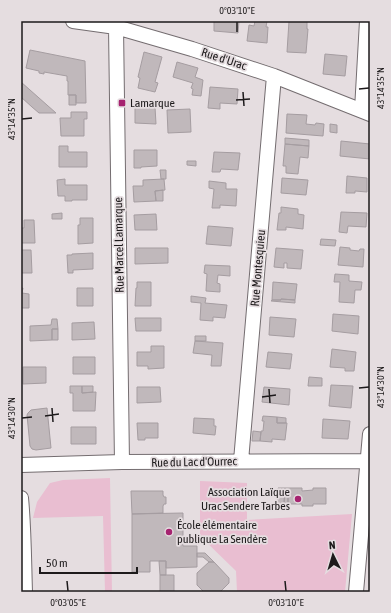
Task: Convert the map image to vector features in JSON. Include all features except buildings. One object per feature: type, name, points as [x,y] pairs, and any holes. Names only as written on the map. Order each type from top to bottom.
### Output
[{"type":"street","name":"Rue d'Urac","points":[[73,21],[116,27],[192,49],[274,76],[366,112]]},
{"type":"street","points":[[366,112],[367,21]]},
{"type":"street","name":"Rue Marcel Lamarque","points":[[116,27],[122,462]]},
{"type":"street","name":"Rue Montesquieu","points":[[241,461],[274,76]]},
{"type":"street","points":[[356,592],[370,434]]},
{"type":"street","name":"Rue du Lac d'Ourrec","points":[[21,465],[122,462],[368,461]]},
{"type":"street","points":[[21,498],[23,524],[22,564],[25,592]]},
{"type":"shaded area","points":[[110,478],[112,592],[105,592],[103,516],[33,518],[37,502],[50,483],[63,480]]},
{"type":"shaded area","points":[[200,481],[247,483],[247,520],[352,514],[345,592],[237,592],[236,571],[200,536]]},
{"type":"place","name":"Lamarque","points":[[122,103]]},
{"type":"place","name":"Association Laïque Urac Sendere Tarbes","points":[[298,499]]},
{"type":"place","name":"École élémentaire publique La Sendère","points":[[169,532]]}]
